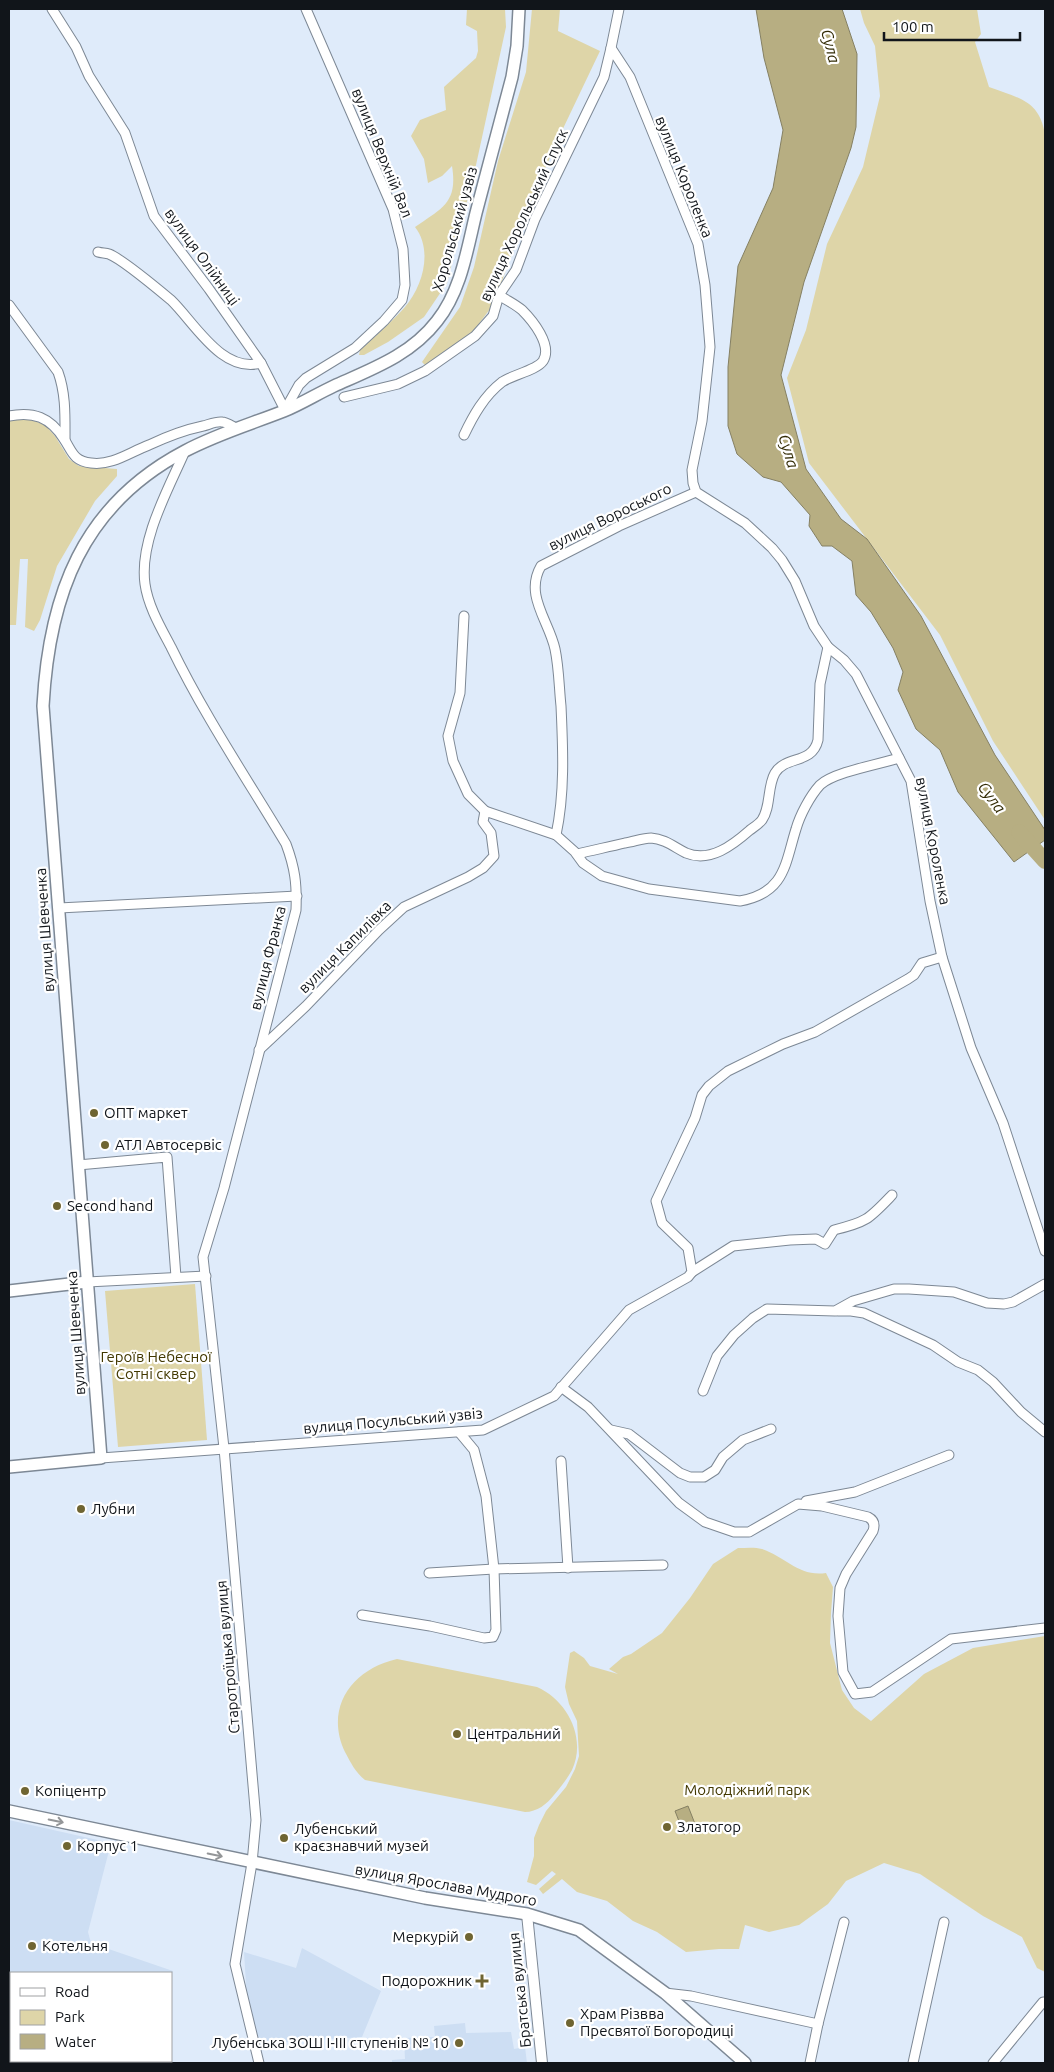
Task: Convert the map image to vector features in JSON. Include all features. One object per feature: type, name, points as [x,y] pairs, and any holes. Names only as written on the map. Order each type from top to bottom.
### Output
[{"type":"main road","name":"Хорольський узвіз","points":[[185,451],[236,428],[285,410],[396,358],[426,334],[449,304],[457,287],[512,77],[517,46],[519,9]]},
{"type":"main road","name":"вулиця Шевченка","points":[[101,1458],[43,706],[45,667],[55,616],[66,582],[81,547],[106,512],[148,473],[185,451]]},
{"type":"main road","points":[[9,1291],[87,1282]]},
{"type":"main road","points":[[9,1467],[101,1458]]},
{"type":"main road","name":"вулиця Ярослава Мудрого","points":[[9,1811],[424,1898],[527,1914],[579,1930],[665,1993],[745,2063]]},
{"type":"street","name":"вулиця Олійниці","points":[[52,9],[76,47],[89,76],[125,133],[154,216],[209,288],[261,363],[285,410]]},
{"type":"street","name":"вулиця Верхній Вал","points":[[285,410],[299,385],[306,378],[354,348],[384,321],[402,300],[405,285],[403,249],[393,209],[306,9]]},
{"type":"street","points":[[611,48],[619,9]]},
{"type":"street","name":"вулиця Хорольський Спуск","points":[[344,397],[398,384],[440,362],[476,336],[493,316],[499,295],[516,270],[535,219],[604,77],[611,48]]},
{"type":"street","name":"вулиця Короленка","points":[[611,48],[630,77],[698,244],[705,285],[710,347],[702,421],[692,470],[696,492],[745,523],[782,560],[795,581],[814,626],[828,647],[844,660],[856,674],[910,781],[930,901],[942,958],[972,1048],[1002,1123],[1045,1252]]},
{"type":"street","points":[[98,252],[118,259],[171,301],[212,346],[236,362],[255,365],[261,363]]},
{"type":"street","points":[[464,435],[483,401],[502,382],[537,365],[543,360],[545,350],[543,339],[537,328],[521,310],[499,295]]},
{"type":"street","points":[[9,305],[58,372],[64,401],[65,440],[69,451],[79,459],[91,463],[124,457],[147,445],[221,422],[236,428]]},
{"type":"street","points":[[9,416],[25,413],[37,416],[52,424],[65,440]]},
{"type":"street","name":"вулиця Франка","points":[[185,451],[154,523],[146,557],[145,584],[153,613],[189,685],[286,844],[295,866],[297,896],[296,910],[224,1188],[203,1257],[224,1448]]},
{"type":"street","name":"вулиця Вороського","points":[[556,835],[560,816],[563,767],[558,665],[555,647],[534,591],[536,574],[541,566],[619,526],[696,492]]},
{"type":"street","points":[[464,616],[460,664],[460,693],[448,736],[453,761],[468,794],[485,811],[556,835],[583,863],[602,876],[649,889],[740,901],[752,899],[763,894],[773,886],[786,867],[796,828],[803,812],[820,785],[835,776],[899,758]]},
{"type":"street","points":[[576,854],[648,838],[665,841],[687,853],[696,855],[713,854],[726,850],[739,840],[761,821],[771,782],[776,772],[782,765],[808,756],[816,748],[820,684],[828,647]]},
{"type":"street","name":"вулиця Капилівка","points":[[259,1050],[306,1006],[379,930],[404,907],[452,886],[483,868],[494,856],[491,833],[483,822],[485,811]]},
{"type":"street","points":[[59,908],[297,896]]},
{"type":"street","points":[[692,1272],[688,1248],[662,1223],[656,1201],[695,1118],[702,1095],[709,1086],[728,1071],[782,1044],[815,1032],[908,979],[914,975],[922,963],[942,958]]},
{"type":"street","points":[[78,1165],[167,1157],[176,1277]]},
{"type":"street","name":"вулиця Посульський узвіз","points":[[101,1458],[483,1430],[554,1396],[629,1310],[688,1277],[692,1272],[733,1246],[816,1239],[825,1244],[834,1230],[856,1225],[871,1218],[892,1195]]},
{"type":"street","points":[[87,1282],[206,1276]]},
{"type":"street","points":[[835,1311],[853,1301],[894,1289],[954,1292],[995,1304],[1013,1302],[1045,1284]]},
{"type":"street","points":[[702,1391],[717,1356],[734,1335],[753,1318],[767,1309],[851,1311],[864,1313],[933,1345],[958,1362],[978,1370],[994,1382],[1021,1412],[1045,1432]]},
{"type":"street","points":[[561,1387],[588,1407],[679,1503],[705,1522],[734,1532],[749,1532],[798,1504],[855,1492],[948,1456]]},
{"type":"street","points":[[610,1430],[629,1434],[680,1473],[690,1477],[704,1477],[715,1470],[723,1457],[743,1440],[771,1430]]},
{"type":"street","points":[[362,1615],[430,1626],[484,1638],[493,1637],[496,1630],[494,1569],[486,1496],[474,1450],[460,1432]]},
{"type":"street","name":"Старотроїцька вулиця","points":[[224,1448],[256,1820],[252,1863],[236,1964],[259,2063]]},
{"type":"street","points":[[561,1461],[568,1568]]},
{"type":"street","points":[[798,1504],[822,1506],[868,1517],[874,1523],[873,1531],[846,1574],[840,1588],[838,1616],[844,1672],[855,1694],[872,1692],[951,1639],[1045,1628]]},
{"type":"street","points":[[429,1573],[494,1569],[663,1565]]},
{"type":"street","name":"Братська вулиця","points":[[527,1914],[542,2063]]},
{"type":"street","points":[[810,2063],[844,1922]]},
{"type":"street","points":[[913,2063],[944,1922]]},
{"type":"street","points":[[665,1993],[691,1996],[818,2024]]},
{"type":"street","points":[[993,2063],[1043,2002],[1045,2002]]},
{"type":"shaded area","points":[[9,1820],[111,1843],[88,1932],[91,1943],[173,1971],[172,1974],[9,1972]]},
{"type":"shaded area","points":[[302,1948],[381,1991],[362,2037],[260,2044],[247,2000],[244,1952],[296,1968]]},
{"type":"shaded area","name":"Лубенська ЗОШ І-ІІІ ступенів № 10","points":[[465,2023],[466,2033],[511,2032],[514,2049],[525,2047],[527,2063],[392,2063],[392,2060],[405,2059],[404,2038],[435,2037],[434,2026]]},
{"type":"green space","points":[[467,9],[505,9],[506,27],[476,165],[447,283],[424,317],[388,342],[364,355],[359,355],[360,350],[405,307],[417,289],[423,268],[424,246],[415,227],[433,215],[446,203],[453,188],[452,166],[442,176],[428,183],[424,159],[411,136],[420,120],[446,110],[444,87],[476,58],[478,51],[477,31],[466,25]]},
{"type":"green space","points":[[532,9],[560,9],[558,31],[600,51],[534,194],[493,305],[472,333],[447,353],[425,365],[422,362],[460,307],[474,267],[498,161],[526,72]]},
{"type":"green space","points":[[860,9],[977,9],[981,34],[975,42],[989,87],[1018,98],[1033,107],[1042,123],[1045,135],[1045,820],[993,741],[940,635],[809,463],[787,378],[806,330],[827,244],[863,167],[880,96],[875,46],[864,23]]},
{"type":"green space","points":[[22,416],[45,425],[55,436],[69,459],[79,466],[117,469],[117,476],[95,501],[57,566],[40,620],[34,631],[25,627],[28,559],[20,559],[16,625],[9,625],[9,419]]},
{"type":"green space","name":"Героїв Небесної Сотні сквер","points":[[195,1284],[207,1440],[118,1447],[105,1291]]},
{"type":"green space","name":"Молодіжний парк","points":[[738,1548],[762,1549],[808,1572],[826,1573],[833,1587],[830,1643],[842,1690],[854,1708],[871,1721],[924,1674],[973,1648],[1045,1636],[1045,1972],[1037,1968],[1022,1937],[983,1916],[920,1874],[884,1863],[846,1881],[828,1904],[799,1925],[769,1932],[745,1925],[739,1949],[686,1952],[657,1932],[633,1921],[607,1901],[577,1892],[562,1879],[543,1894],[539,1889],[556,1874],[552,1871],[536,1885],[527,1882],[534,1856],[534,1838],[539,1825],[546,1811],[566,1787],[579,1756],[577,1721],[569,1704],[565,1687],[570,1653],[574,1651],[584,1658],[590,1666],[618,1674],[609,1669],[623,1657],[631,1654],[662,1633],[690,1598],[713,1564]]},
{"type":"green space","name":"Центральний","points":[[397,1659],[537,1687],[548,1693],[565,1711],[575,1733],[577,1745],[576,1758],[572,1770],[564,1783],[545,1804],[538,1809],[525,1812],[365,1780],[345,1752],[339,1736],[338,1720],[340,1706],[346,1693],[355,1681],[381,1664]]},
{"type":"water","points":[[756,9],[842,9],[857,54],[856,127],[851,148],[804,282],[781,375],[806,469],[841,519],[867,539],[921,616],[995,755],[1045,830],[1045,840],[1014,862],[958,792],[940,750],[916,729],[898,690],[903,672],[893,648],[871,612],[856,595],[852,561],[832,546],[822,546],[809,526],[810,515],[781,482],[763,477],[737,454],[728,426],[728,367],[738,266],[773,188],[783,130],[764,58]]},
{"type":"water","points":[[688,1806],[697,1829],[684,1834],[675,1811]]},
{"type":"waterway","name":"Сула","points":[[1019,832],[1045,861]]},
{"type":"place","name":"ОПТ маркет","points":[[94,1113]]},
{"type":"place","name":"АТЛ Автосервіс","points":[[105,1145]]},
{"type":"place","name":"Second hand","points":[[57,1206]]},
{"type":"place","name":"Лубни","points":[[81,1509]]},
{"type":"place","name":"Центральний","points":[[457,1734]]},
{"type":"place","name":"Копіцентр","points":[[25,1791]]},
{"type":"place","name":"Златогор","points":[[667,1827]]},
{"type":"place","name":"Лубенський краєзнавчий музей","points":[[284,1838]]},
{"type":"place","name":"Корпус 1","points":[[67,1846]]},
{"type":"place","name":"Меркурій","points":[[469,1937]]},
{"type":"place","name":"Котельня","points":[[32,1946]]},
{"type":"place","name":"Подорожник","points":[[482,1981]]},
{"type":"place","name":"Храм Різвва Пресвятої Богородиці","points":[[570,2023]]},
{"type":"place","name":"Лубенська ЗОШ І-ІІІ ступенів № 10","points":[[459,2043]]}]
